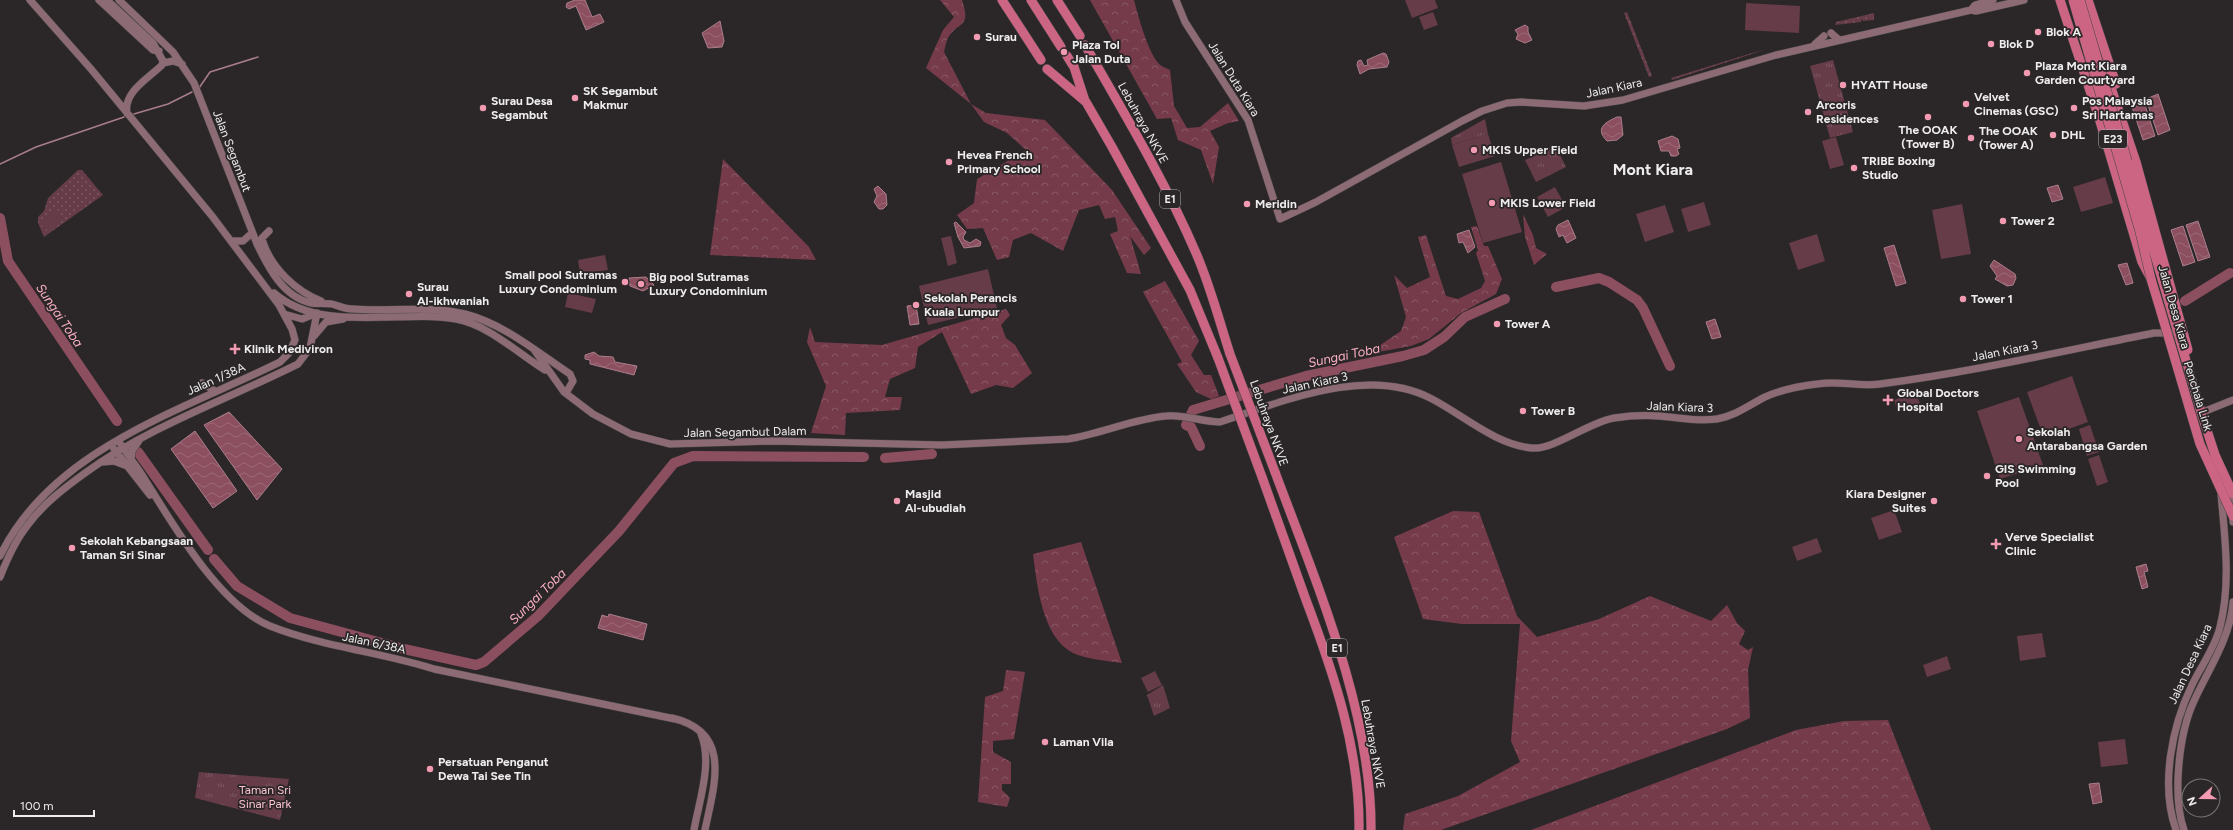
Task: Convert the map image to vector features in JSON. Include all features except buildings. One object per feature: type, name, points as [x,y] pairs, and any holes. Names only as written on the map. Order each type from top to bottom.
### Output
[{"type":"highway","points":[[1002,0],[1041,60]]},
{"type":"highway","points":[[1031,0],[1062,47]]},
{"type":"highway","points":[[1057,0],[1080,36]]},
{"type":"highway","points":[[2060,0],[2099,118],[2142,262],[2151,279]]},
{"type":"highway","points":[[2066,0],[2097,103],[2099,118]]},
{"type":"highway","name":"E23","points":[[2072,0],[2140,232],[2151,279]]},
{"type":"highway","points":[[2081,0],[2131,145]]},
{"type":"highway","points":[[2081,0],[2202,415],[2215,455],[2233,494]]},
{"type":"highway","points":[[2088,0],[2120,99],[2131,145],[2202,402],[2233,487]]},
{"type":"highway","name":"Lebuhraya NKVE","points":[[1085,45],[1142,143],[1197,255],[1230,354],[1320,596],[1356,707],[1368,782],[1371,830]]},
{"type":"highway","points":[[1067,56],[1074,67],[1086,102]]},
{"type":"highway","name":"Lebuhraya NKVE","points":[[1047,69],[1086,102],[1157,226],[1190,290],[1218,358],[1320,636],[1343,709],[1357,779],[1359,830]]},
{"type":"highway","name":"Penchala Link","points":[[2151,279],[2200,444],[2233,516]]},
{"type":"main road","points":[[30,0],[127,113],[260,279],[292,307],[317,313],[351,318]]},
{"type":"main road","points":[[99,0],[153,50],[159,52]]},
{"type":"main road","name":"Jalan Segambut","points":[[107,0],[152,38],[173,52],[183,64],[194,83],[252,233],[267,264],[277,278],[293,294],[311,303]]},
{"type":"main road","name":"Jalan Segambut","points":[[119,0],[152,38],[163,63]]},
{"type":"main road","points":[[125,0],[170,44],[173,52]]},
{"type":"main road","name":"Jalan Duta Kiara","points":[[1176,0],[1185,22],[1248,120],[1280,219]]},
{"type":"main road","name":"Jalan Kiara","points":[[1971,10],[1975,5],[1993,0]]},
{"type":"main road","name":"Jalan Kiara","points":[[1280,219],[1316,202],[1462,122],[1492,108],[1507,103],[1521,102],[1584,106],[1623,100],[1701,76],[1814,46],[1971,10],[1976,11],[2024,0]]},
{"type":"main road","name":"Jalan Desa Kiara","points":[[2072,0],[2118,147],[2196,415],[2221,492],[2226,589],[2219,630],[2177,720],[2171,752],[2169,778],[2171,807],[2176,830]]},
{"type":"main road","name":"Jalan Desa Kiara","points":[[2081,0],[2123,137],[2172,329]]},
{"type":"main road","points":[[1814,46],[1827,34],[1839,40]]},
{"type":"main road","points":[[127,113],[126,106],[128,96],[163,63],[173,60],[183,64]]},
{"type":"main road","points":[[112,95],[128,96]]},
{"type":"main road","points":[[269,231],[262,238],[263,245],[284,276],[304,293],[333,304]]},
{"type":"main road","points":[[231,241],[243,241],[252,233]]},
{"type":"main road","name":"Jalan 1/38A","points":[[0,556],[18,526],[36,504],[70,473],[111,444],[141,427],[206,397],[215,391],[280,362],[289,353],[295,340],[292,329],[284,314],[260,279]]},
{"type":"main road","points":[[311,303],[317,313]]},
{"type":"main road","name":"Jalan Segambut Dalam","points":[[311,303],[333,304],[352,309],[430,309],[464,314],[488,322],[535,351],[566,393],[593,414],[632,434],[670,444],[773,441],[942,445],[1055,440],[1086,436],[1150,418],[1179,416],[1194,420],[1220,422]]},
{"type":"main road","points":[[284,314],[302,319],[317,313]]},
{"type":"main road","name":"Jalan 1/38A","points":[[0,576],[13,548],[41,510],[54,497],[101,462],[144,435],[298,364],[306,355],[313,337],[317,313]]},
{"type":"main road","points":[[313,337],[326,322],[351,318],[429,316],[458,319],[491,333],[550,373]]},
{"type":"main road","name":"Jalan Kiara 3","points":[[1220,422],[1294,398],[1322,391],[1353,385],[1401,386],[1430,398],[1507,441],[1534,448],[1550,444],[1593,425],[1614,418],[1658,416],[1676,419],[1714,420],[1731,416],[1770,395],[1815,384],[1880,384],[2172,329]]},
{"type":"main road","points":[[535,351],[572,376],[573,381],[566,393]]},
{"type":"main road","points":[[206,397],[202,382],[215,391]]},
{"type":"main road","points":[[184,417],[206,397],[229,390],[240,390]]},
{"type":"main road","points":[[2196,415],[2233,400]]},
{"type":"main road","name":"Jalan Desa Kiara","points":[[2196,415],[2228,482],[2231,492],[2233,522]]},
{"type":"main road","points":[[101,462],[114,461],[129,463],[132,451],[137,442],[144,435]]},
{"type":"main road","name":"Jalan 6/38A","points":[[118,440],[119,450]]},
{"type":"main road","name":"Jalan 6/38A","points":[[111,444],[119,450],[129,463],[144,477],[157,502],[220,586],[249,613],[270,625],[348,649],[417,664],[434,670],[641,711],[675,719],[693,726],[701,732],[713,748],[715,769],[705,830]]},
{"type":"main road","name":"Jalan Desa Kiara","points":[[2184,830],[2179,793],[2179,763],[2186,723],[2194,701],[2224,640],[2232,613],[2233,602]]},
{"type":"main road","points":[[694,830],[705,765],[704,742],[701,732]]},
{"type":"main road","points":[[705,765],[712,762],[715,769]]},
{"type":"green space","points":[[940,0],[962,0],[965,10],[964,21],[947,40],[944,52],[971,104],[926,68],[943,30],[954,17]]},
{"type":"green space","points":[[1090,0],[1134,0],[1144,34],[1151,51],[1159,64],[1170,70],[1174,106],[1187,128],[1200,127],[1228,103],[1239,121],[1228,123],[1210,131],[1219,147],[1213,184],[1201,150],[1178,140],[1171,118],[1157,119]]},
{"type":"green space","points":[[1405,0],[1435,0],[1438,8],[1412,18]]},
{"type":"green space","points":[[1746,3],[1800,6],[1799,33],[1745,30]]},
{"type":"green space","points":[[1433,12],[1438,25],[1424,30],[1419,17]]},
{"type":"green space","points":[[1627,12],[1652,76],[1649,77],[1624,13]]},
{"type":"green space","points":[[1874,13],[1874,20],[1863,21],[1862,19],[1861,22],[1835,25],[1836,22]]},
{"type":"green space","points":[[1764,50],[1672,80],[1671,78],[1752,53]]},
{"type":"green space","points":[[1833,60],[1853,132],[1830,138],[1810,66]]},
{"type":"green space","points":[[971,104],[986,113],[1045,120],[1112,190],[1151,248],[1144,255],[1130,236],[1141,274],[1127,273],[1110,234],[1118,231],[1115,217],[1105,219],[1099,205],[1079,210],[1063,251],[1031,233],[1013,240],[1009,257],[997,260],[983,228],[967,229],[957,215],[974,203],[977,179],[1026,150],[1007,133],[984,122]]},
{"type":"green space","points":[[1485,119],[1488,134],[1452,145],[1451,138]]},
{"type":"green space","name":"MKIS Upper Field","points":[[1488,134],[1495,156],[1459,167],[1452,145]]},
{"type":"green space","points":[[1836,137],[1844,165],[1830,169],[1822,141]]},
{"type":"green space","points":[[1555,145],[1566,167],[1536,182],[1525,160]]},
{"type":"green space","points":[[723,159],[809,247],[816,260],[710,255]]},
{"type":"green space","name":"MKIS Lower Field","points":[[1501,162],[1522,232],[1483,243],[1462,174]]},
{"type":"green space","points":[[78,170],[82,170],[103,195],[44,237],[38,223],[38,217],[44,211],[48,198]]},
{"type":"green space","points":[[2105,177],[2113,203],[2081,212],[2073,187]]},
{"type":"green space","points":[[1555,187],[1566,207],[1548,217],[1537,197]]},
{"type":"green space","points":[[1704,202],[1711,225],[1688,232],[1681,209]]},
{"type":"green space","points":[[1962,204],[1971,254],[1941,259],[1932,210]]},
{"type":"green space","points":[[1665,205],[1674,232],[1645,242],[1636,214]]},
{"type":"green space","points":[[57,209],[63,218],[45,230],[39,221]]},
{"type":"green space","points":[[1523,214],[1533,235],[1536,248],[1547,254],[1534,265],[1525,237]]},
{"type":"green space","points":[[1477,226],[1484,246],[1488,246],[1502,279],[1496,294],[1461,313],[1429,339],[1411,346],[1367,354],[1401,331],[1406,317],[1394,275],[1407,288],[1430,277],[1418,237],[1426,235],[1446,296],[1458,299],[1481,288],[1485,281],[1476,253],[1478,250],[1471,227]]},
{"type":"green space","points":[[1817,234],[1825,261],[1798,270],[1789,243]]},
{"type":"green space","points":[[951,236],[957,263],[948,266],[941,238]]},
{"type":"green space","points":[[605,255],[608,270],[580,274],[578,260]]},
{"type":"green space","points":[[988,269],[997,308],[928,325],[919,286]]},
{"type":"green space","points":[[1165,281],[1199,341],[1191,355],[1204,375],[1211,375],[1219,396],[1211,399],[1196,392],[1177,364],[1182,362],[1143,292]]},
{"type":"green space","points":[[568,293],[596,299],[592,313],[565,307]]},
{"type":"green space","points":[[1006,309],[1010,315],[1001,325],[1006,338],[1015,345],[1032,373],[1013,388],[996,385],[971,394],[942,332],[918,347],[915,368],[890,379],[885,397],[902,397],[900,410],[846,413],[845,435],[811,433],[826,386],[807,342],[810,327],[815,342],[882,345]]},
{"type":"green space","points":[[2072,376],[2088,422],[2044,438],[2027,392]]},
{"type":"green space","points":[[1916,392],[1920,404],[1898,412],[1894,400]]},
{"type":"green space","points":[[2019,397],[2043,465],[2000,479],[1977,411]]},
{"type":"green space","points":[[2090,425],[2099,452],[2087,456],[2079,429]]},
{"type":"green space","points":[[2099,455],[2108,482],[2097,486],[2088,459]]},
{"type":"green space","points":[[1894,510],[1902,532],[1879,540],[1871,518]]},
{"type":"green space","points":[[1453,511],[1479,512],[1517,616],[1537,637],[1599,619],[1650,596],[1711,621],[1727,605],[1737,623],[1745,631],[1739,644],[1748,650],[1753,647],[1748,670],[1750,718],[1727,729],[1441,830],[1403,830],[1405,814],[1458,796],[1520,762],[1511,741],[1520,624],[1462,624],[1423,619],[1394,537]]},
{"type":"green space","points":[[1817,538],[1822,552],[1797,561],[1792,547]]},
{"type":"green space","points":[[1081,542],[1122,663],[1090,658],[1073,653],[1054,635],[1043,609],[1039,595],[1033,554]]},
{"type":"green space","points":[[2042,633],[2046,657],[2020,661],[2017,636]]},
{"type":"green space","points":[[1947,656],[1951,669],[1927,677],[1923,665]]},
{"type":"green space","points":[[1006,670],[1025,672],[1014,739],[993,741],[993,752],[1011,762],[1011,784],[1002,784],[1002,790],[1010,798],[1007,807],[978,802],[985,697],[1003,691]]},
{"type":"green space","points":[[1155,671],[1162,685],[1148,692],[1141,678]]},
{"type":"green space","points":[[1163,685],[1170,708],[1154,716],[1147,695]]},
{"type":"green space","points":[[1888,720],[1931,830],[1531,830],[1796,730],[1844,721]]},
{"type":"green space","points":[[2125,739],[2128,764],[2101,767],[2098,742]]},
{"type":"green space","name":"Taman Sri Sinar Park","points":[[199,772],[289,779],[280,820],[195,798]]},
{"type":"water","points":[[575,0],[585,0],[592,17],[600,14],[604,22],[586,30],[576,6],[569,9],[566,7],[567,3]]},
{"type":"water","points":[[720,21],[724,41],[722,47],[708,48],[702,33]]},
{"type":"water","points":[[1525,25],[1528,27],[1528,32],[1532,40],[1525,43],[1516,39],[1518,34],[1515,30]]},
{"type":"water","points":[[1383,53],[1386,54],[1389,62],[1387,67],[1369,69],[1360,74],[1357,65],[1358,61],[1361,60],[1364,66],[1368,65],[1367,60]]},
{"type":"water","points":[[2158,94],[2170,130],[2158,135],[2146,99]]},
{"type":"water","points":[[2143,99],[2155,136],[2143,140],[2131,104]]},
{"type":"water","points":[[1617,117],[1621,117],[1623,135],[1617,140],[1607,141],[1603,136],[1603,126]]},
{"type":"water","points":[[1672,136],[1678,139],[1680,148],[1677,149],[1679,154],[1676,156],[1671,156],[1669,151],[1661,151],[1658,141]]},
{"type":"water","points":[[2058,185],[2063,199],[2052,202],[2047,188]]},
{"type":"water","points":[[878,186],[886,194],[887,205],[883,209],[879,209],[874,202],[877,196],[874,189]]},
{"type":"water","points":[[1568,220],[1576,238],[1567,243],[1563,235],[1559,237],[1556,229],[1558,225]]},
{"type":"water","points":[[2198,221],[2210,257],[2198,261],[2186,225]]},
{"type":"water","points":[[956,222],[966,232],[963,237],[964,240],[970,243],[976,239],[981,242],[980,246],[964,248],[958,237],[954,223]]},
{"type":"water","points":[[2183,226],[2195,262],[2183,266],[2171,230]]},
{"type":"water","points":[[1469,230],[1475,247],[1468,253],[1463,242],[1459,243],[1457,234]]},
{"type":"water","points":[[1894,245],[1906,283],[1896,286],[1884,248]]},
{"type":"water","points":[[1994,260],[2015,274],[2016,278],[2013,285],[2007,286],[1995,279],[1997,276],[1990,266]]},
{"type":"water","points":[[2127,263],[2133,283],[2126,285],[2118,265]]},
{"type":"water","name":"Big pool Sutramas Luxury Condominium","points":[[646,277],[654,285],[643,291],[630,286],[629,278]]},
{"type":"water","points":[[916,305],[919,324],[910,325],[907,306]]},
{"type":"water","points":[[1715,319],[1721,337],[1712,339],[1706,322]]},
{"type":"water","points":[[594,352],[599,356],[613,357],[615,362],[637,366],[634,375],[590,364],[590,360],[585,359],[585,355]]},
{"type":"water","points":[[229,412],[282,469],[257,500],[204,425]]},
{"type":"water","points":[[195,431],[237,491],[213,508],[171,449]]},
{"type":"water","points":[[2146,564],[2148,571],[2144,572],[2148,587],[2142,589],[2136,567]]},
{"type":"water","points":[[609,614],[647,624],[643,640],[598,628],[602,615],[608,617]]},
{"type":"water","points":[[2099,783],[2102,802],[2093,804],[2089,784]]},
{"type":"waterway","points":[[199,88],[210,72],[258,57]]},
{"type":"waterway","points":[[134,114],[168,104],[192,92]]},
{"type":"waterway","points":[[0,164],[36,147],[124,117]]},
{"type":"waterway","name":"Sungai Toba","points":[[0,218],[8,261],[117,421]]},
{"type":"waterway","name":"Sungai Toba","points":[[2185,301],[2230,273]]},
{"type":"waterway","name":"Sungai Toba","points":[[1556,287],[1599,278],[1609,282],[1637,300],[1643,308],[1670,366]]},
{"type":"waterway","name":"Sungai Toba","points":[[1200,446],[1191,427],[1186,425],[1193,410],[1306,376],[1403,356],[1424,350],[1444,337],[1465,317],[1505,299]]},
{"type":"waterway","name":"Sungai Toba","points":[[138,452],[208,550]]},
{"type":"waterway","name":"Sungai Toba","points":[[885,458],[932,454]]},
{"type":"waterway","name":"Sungai Toba","points":[[214,559],[237,586],[290,618],[404,649],[476,665],[484,662],[538,616],[619,531],[674,463],[693,456],[864,457]]},
{"type":"place","name":"Blok A","points":[[2038,32]]},
{"type":"place","name":"Surau","points":[[977,37]]},
{"type":"place","name":"Blok D","points":[[1991,44]]},
{"type":"place","name":"Plaza Tol Jalan Duta","points":[[1064,52]]},
{"type":"place","name":"Plaza Mont Kiara Garden Courtyard","points":[[2027,73]]},
{"type":"place","name":"HYATT House","points":[[1843,85]]},
{"type":"place","name":"SK Segambut Makmur","points":[[575,98]]},
{"type":"place","name":"Velvet Cinemas (GSC)","points":[[1966,104]]},
{"type":"place","name":"Surau Desa Segambut","points":[[483,108]]},
{"type":"place","name":"Pos Malaysia Sri Hartamas","points":[[2074,108]]},
{"type":"place","name":"Arcoris Residences","points":[[1808,112]]},
{"type":"place","name":"The OOAK (Tower B)","points":[[1928,117]]},
{"type":"place","name":"DHL","points":[[2053,135]]},
{"type":"place","name":"The OOAK (Tower A)","points":[[1971,138]]},
{"type":"place","name":"MKIS Upper Field","points":[[1474,150]]},
{"type":"place","name":"Hevea French Primary School","points":[[949,162]]},
{"type":"place","name":"TRIBE Boxing Studio","points":[[1854,168]]},
{"type":"place","name":"MKIS Lower Field","points":[[1492,203]]},
{"type":"place","name":"Meridin","points":[[1247,204]]},
{"type":"place","name":"Tower 2","points":[[2003,221]]},
{"type":"place","name":"Small pool Sutramas Luxury Condominium","points":[[625,282]]},
{"type":"place","name":"Big pool Sutramas Luxury Condominium","points":[[641,284]]},
{"type":"place","name":"Surau Al-ikhwaniah","points":[[409,294]]},
{"type":"place","name":"Tower 1","points":[[1963,299]]},
{"type":"place","name":"Sekolah Perancis Kuala Lumpur","points":[[916,305]]},
{"type":"place","name":"Tower A","points":[[1497,324]]},
{"type":"place","name":"Klinik Mediviron","points":[[235,349]]},
{"type":"place","name":"Global Doctors Hospital","points":[[1888,400]]},
{"type":"place","name":"Tower B","points":[[1523,411]]},
{"type":"place","name":"Sekolah Antarabangsa Garden","points":[[2019,439]]},
{"type":"place","name":"GIS Swimming Pool","points":[[1987,476]]},
{"type":"place","name":"Masjid Al-ubudiah","points":[[897,501]]},
{"type":"place","name":"Kiara Designer Suites","points":[[1934,501]]},
{"type":"place","name":"Verve Specialist Clinic","points":[[1996,544]]},
{"type":"place","name":"Sekolah Kebangsaan Taman Sri Sinar","points":[[72,548]]},
{"type":"place","name":"Laman Vila","points":[[1045,742]]},
{"type":"place","name":"Persatuan Penganut Dewa Tai See Tin","points":[[430,769]]},
{"type":"district","name":"Mont Kiara","points":[[1653,169]]}]
